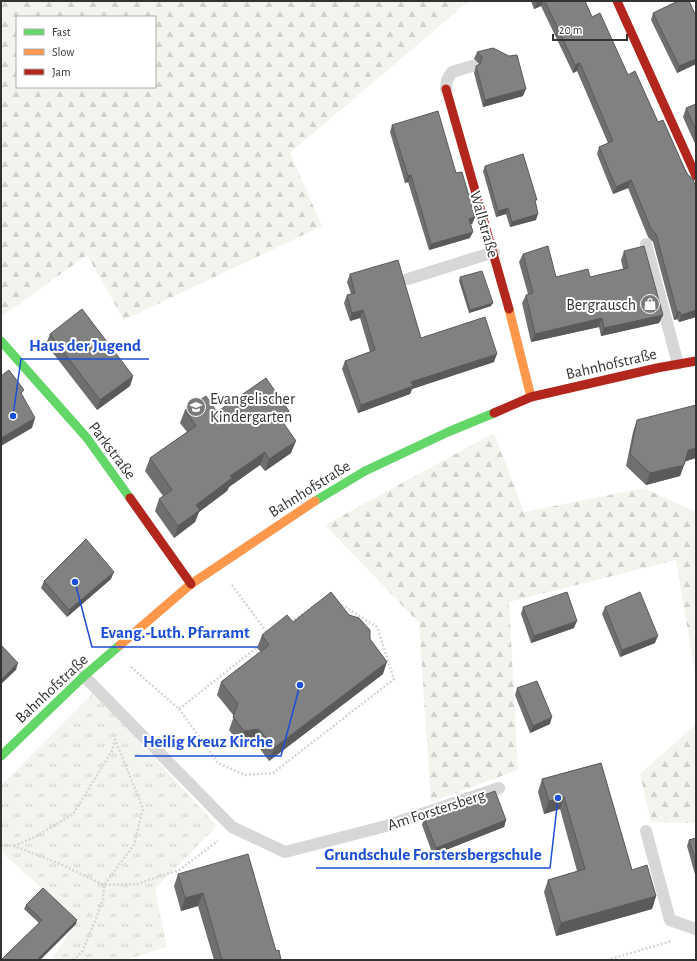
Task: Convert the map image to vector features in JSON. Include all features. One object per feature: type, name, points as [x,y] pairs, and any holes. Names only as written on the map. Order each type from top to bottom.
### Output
[{"type":"main road","points":[[617,1],[696,176]]},
{"type":"main road","name":"Wallstraße","points":[[446,89],[494,252],[531,397]]},
{"type":"main road","name":"Parkstraße","points":[[1,341],[87,438],[191,584]]},
{"type":"main road","name":"Bahnhofstraße","points":[[1,756],[84,676],[191,584],[300,510],[366,471],[448,432],[531,397],[696,361]]},
{"type":"lane","name":"Wallstraße","points":[[446,89],[447,80],[452,72],[472,66]]},
{"type":"lane","points":[[646,244],[678,364]]},
{"type":"lane","points":[[408,278],[494,252]]},
{"type":"lane","name":"Am Forstersberg","points":[[84,676],[232,827],[285,852],[386,826],[499,788]]},
{"type":"lane","points":[[646,831],[670,920],[696,929]]},
{"type":"path","points":[[218,565],[270,637]]},
{"type":"path","points":[[289,623],[321,600]]},
{"type":"path","points":[[113,651],[179,709],[218,763],[246,775],[273,773],[394,679],[377,627],[334,600]]},
{"type":"path","points":[[179,709],[264,642]]},
{"type":"path","points":[[14,846],[35,837],[73,814],[112,751],[118,711]]},
{"type":"path","points":[[73,960],[82,952],[97,916],[103,899],[104,885],[134,845],[143,809],[115,739]]},
{"type":"path","points":[[1,845],[14,846],[58,863],[104,885],[136,884],[179,870],[223,837],[232,827]]},
{"type":"path","points":[[607,960],[677,940]]},
{"type":"green space","points":[[1,1],[469,1],[290,153],[322,226],[124,320],[87,255],[1,317]]},
{"type":"green space","points":[[494,433],[524,512],[644,488],[696,512],[696,679],[676,560],[509,602],[518,770],[431,802],[419,623],[325,525]]},
{"type":"green space","points":[[94,692],[217,826],[155,889],[167,947],[125,960],[56,960],[53,957],[78,920],[1,852],[1,786]]},
{"type":"green space","points":[[696,724],[696,823],[651,822],[640,774]]},
{"type":"building","points":[[545,1],[585,1],[592,17],[600,13],[628,75],[635,71],[658,122],[663,120],[687,174],[693,179],[696,188],[696,310],[681,315],[680,312],[677,312],[656,234],[651,229],[631,180],[616,187],[599,147],[613,141],[580,63],[575,65]]},
{"type":"building","points":[[678,1],[689,1],[696,16],[696,59],[679,66],[653,13]]},
{"type":"building","points":[[493,48],[509,56],[517,55],[526,89],[485,100],[476,66],[480,64],[482,57],[477,52]]},
{"type":"building","points":[[696,104],[696,130],[686,108]]},
{"type":"building","points":[[438,111],[456,173],[462,172],[475,217],[469,219],[473,232],[431,244],[411,175],[408,176],[392,125]]},
{"type":"building","points":[[523,154],[537,200],[535,200],[538,214],[512,222],[508,208],[498,211],[485,166]]},
{"type":"building","points":[[548,246],[556,277],[588,269],[590,277],[628,268],[624,251],[644,246],[663,315],[604,328],[602,318],[535,334],[526,295],[533,293],[523,254]]},
{"type":"building","points":[[398,260],[421,338],[485,317],[497,354],[411,382],[413,386],[361,405],[345,361],[375,350],[363,310],[352,313],[347,295],[355,293],[350,274]]},
{"type":"building","points":[[482,271],[493,303],[470,310],[460,277]]},
{"type":"building","points":[[82,309],[133,376],[100,400],[50,334]]},
{"type":"building","points":[[9,370],[24,390],[21,393],[35,418],[1,438],[1,376]]},
{"type":"building","points":[[266,378],[289,411],[280,418],[296,441],[269,459],[265,452],[230,476],[232,478],[196,505],[200,510],[178,526],[159,499],[172,490],[150,458],[196,426],[185,410],[206,396],[217,412]]},
{"type":"building","points":[[696,405],[696,448],[688,450],[684,465],[650,473],[630,454],[637,420]]},
{"type":"building","points":[[86,539],[114,572],[69,610],[44,581]]},
{"type":"building","points":[[331,592],[349,615],[359,618],[370,630],[370,639],[387,662],[274,748],[259,729],[244,731],[233,717],[238,704],[221,682],[269,645],[262,635],[287,615],[293,622]]},
{"type":"building","points":[[567,592],[577,621],[534,636],[523,607]]},
{"type":"building","points":[[640,592],[658,636],[622,650],[605,607]]},
{"type":"building","points":[[1,645],[18,663],[1,680]]},
{"type":"building","points":[[537,681],[552,717],[533,726],[517,688]]},
{"type":"building","points":[[601,763],[632,870],[647,865],[656,896],[561,923],[548,880],[585,869],[564,797],[549,801],[542,779]]},
{"type":"building","points":[[495,791],[506,820],[436,848],[424,818]]},
{"type":"building","points":[[696,838],[696,862],[689,840]]},
{"type":"building","points":[[248,854],[276,951],[279,950],[281,960],[222,960],[203,893],[185,898],[178,874]]},
{"type":"building","points":[[43,888],[77,920],[37,960],[1,960],[42,920],[26,905]]},
{"type":"traffic: fast","points":[[1,341],[87,438],[130,498]]},
{"type":"traffic: fast","points":[[315,501],[365,471],[448,432],[494,413]]},
{"type":"traffic: fast","points":[[1,756],[84,676],[120,645]]},
{"type":"traffic: slow","points":[[509,309],[531,397]]},
{"type":"traffic: slow","points":[[120,645],[191,584],[315,501]]},
{"type":"traffic: jam","points":[[617,1],[696,176]]},
{"type":"traffic: jam","points":[[446,89],[509,309]]},
{"type":"traffic: jam","points":[[494,413],[531,397],[657,368],[696,361]]},
{"type":"traffic: jam","points":[[130,498],[191,584]]},
{"type":"place","name":"Bergrausch","points":[[650,304]]},
{"type":"place","name":"Evangelischer Kindergarten","points":[[196,407]]},
{"type":"place","name":"Haus der Jugend","points":[[13,416]]},
{"type":"place","name":"Evang.-Luth. Pfarramt","points":[[75,582]]},
{"type":"place","name":"Heilig Kreuz Kirche","points":[[300,685]]},
{"type":"place","name":"Grundschule Forstersbergschule","points":[[558,798]]}]
